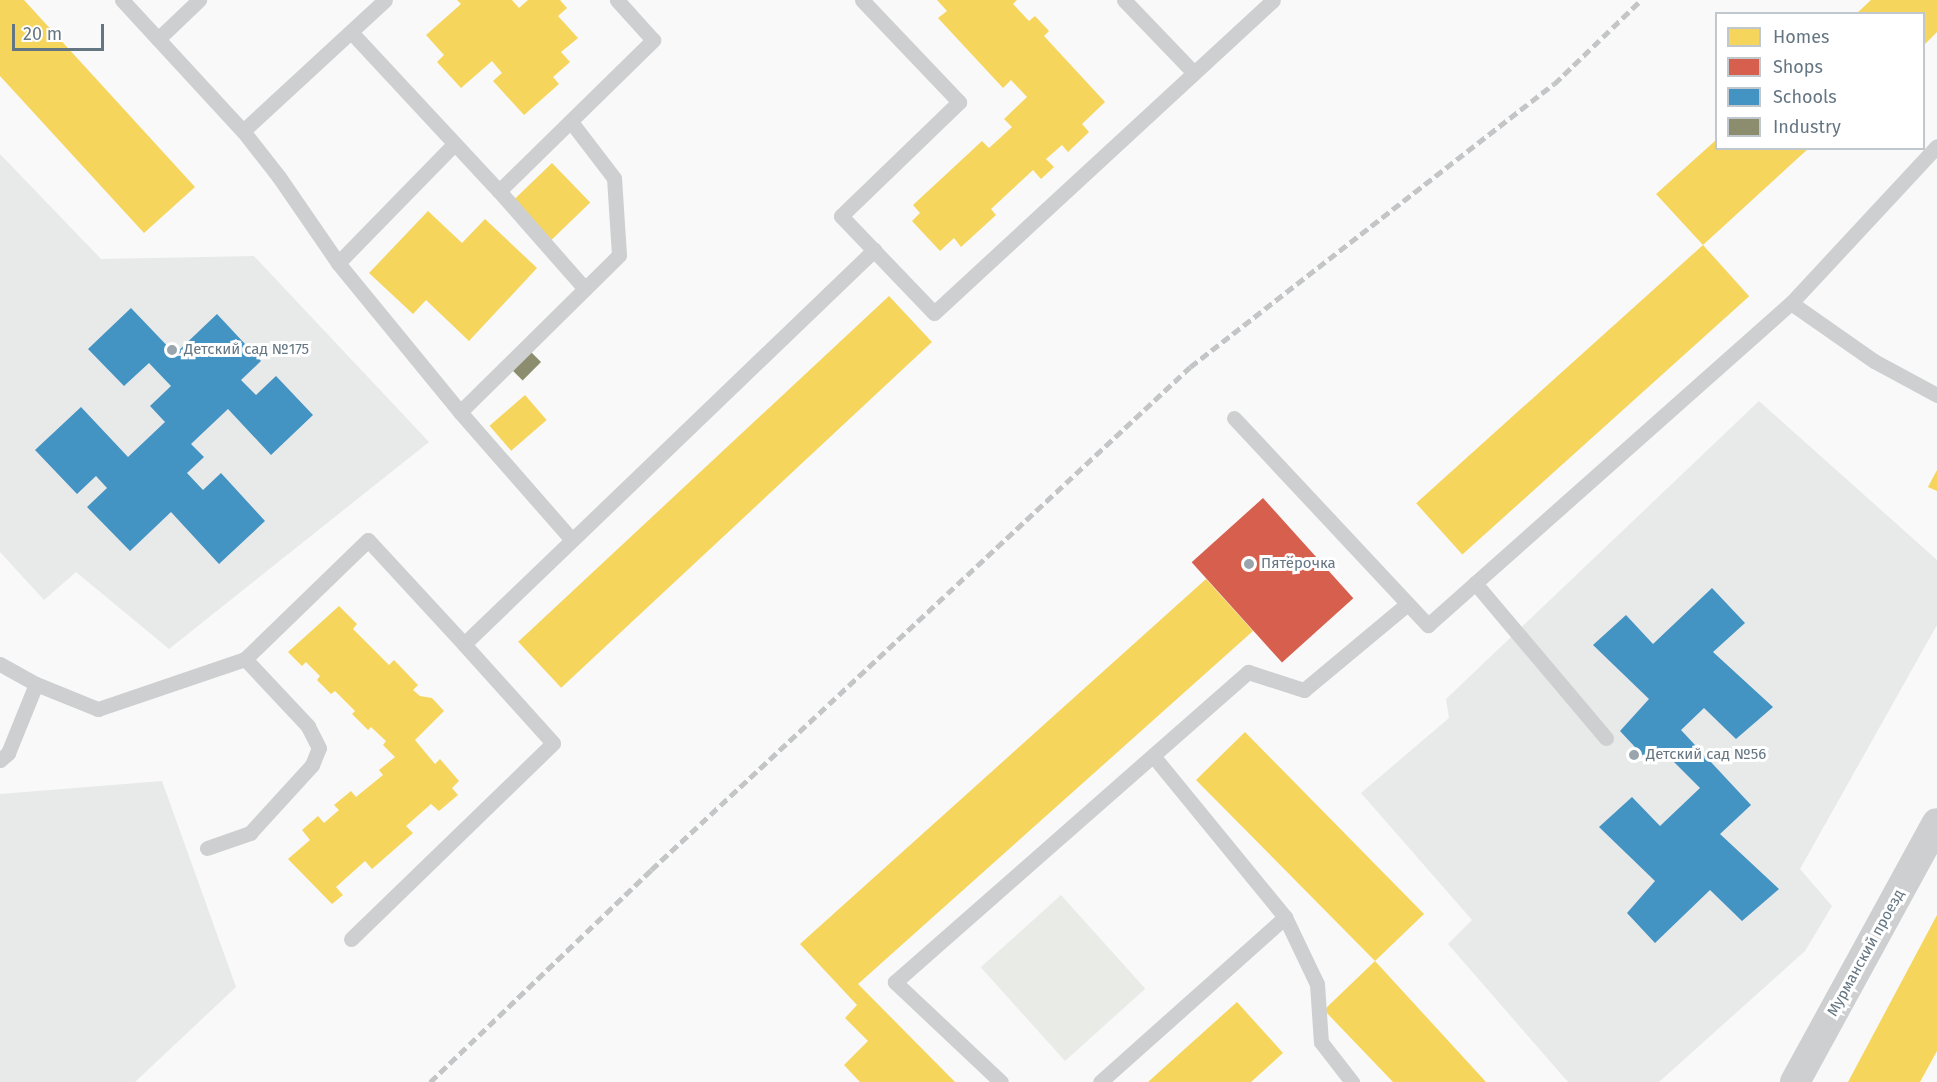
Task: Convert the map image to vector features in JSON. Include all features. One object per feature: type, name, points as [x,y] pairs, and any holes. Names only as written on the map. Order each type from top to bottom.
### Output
[{"type":"street","name":"Мурманский проезд","points":[[1795,1082],[1937,824]]},
{"type":"lane","points":[[122,0],[243,131],[279,177],[338,263],[460,412],[572,540]]},
{"type":"lane","points":[[158,39],[200,0]]},
{"type":"lane","points":[[243,131],[385,0]]},
{"type":"lane","points":[[499,191],[572,123],[653,40],[617,0]]},
{"type":"lane","points":[[862,0],[959,102],[841,216],[934,313],[1273,0]]},
{"type":"lane","points":[[1124,0],[1193,72]]},
{"type":"lane","points":[[351,32],[499,191],[585,289]]},
{"type":"lane","points":[[460,412],[619,255],[614,178],[572,123]]},
{"type":"lane","points":[[338,263],[454,144]]},
{"type":"lane","points":[[1234,418],[1428,626],[1791,303],[1937,146]]},
{"type":"lane","points":[[464,644],[874,250]]},
{"type":"lane","points":[[1791,303],[1874,362],[1937,395]]},
{"type":"lane","points":[[0,664],[36,684],[98,709],[245,659],[368,540],[553,743],[351,939]]},
{"type":"lane","points":[[1475,583],[1606,738]]},
{"type":"lane","points":[[1001,1082],[896,982],[1248,672],[1304,690],[1406,605]]},
{"type":"lane","points":[[207,848],[250,833],[312,765],[319,748],[308,726],[245,659]]},
{"type":"lane","points":[[0,760],[8,753],[36,684]]},
{"type":"lane","points":[[1153,756],[1285,917],[1317,984],[1321,1042],[1352,1082]]},
{"type":"lane","points":[[1100,1082],[1285,917]]},
{"type":"shaded area","name":"Детский сад №175","points":[[0,154],[101,259],[254,256],[429,442],[169,649],[76,572],[44,600],[0,552]]},
{"type":"shaded area","name":"Детский сад №56","points":[[1759,401],[1937,560],[1937,625],[1800,869],[1832,906],[1805,951],[1659,1082],[1568,1082],[1448,944],[1472,920],[1361,793],[1449,718],[1446,699]]},
{"type":"shaded area","points":[[162,781],[236,987],[135,1082],[0,1082],[0,794]]},
{"type":"shaded area","points":[[1061,895],[1145,989],[1065,1061],[981,967]]},
{"type":"building: Homes","points":[[0,0],[24,0],[195,187],[144,233],[0,76]]},
{"type":"building: Homes","points":[[457,0],[512,0],[519,8],[528,0],[560,0],[567,8],[558,16],[578,38],[561,52],[570,62],[553,77],[559,84],[524,115],[493,81],[502,73],[492,61],[461,88],[437,62],[444,55],[426,35],[461,4]]},
{"type":"building: Homes","points":[[937,0],[1017,0],[1013,4],[1029,21],[1035,16],[1049,31],[1044,36],[1105,102],[1082,124],[1089,132],[1068,152],[1062,145],[1046,159],[1054,167],[1041,179],[1033,170],[991,209],[996,215],[961,247],[954,238],[940,251],[912,221],[920,213],[913,205],[982,141],[989,148],[1012,127],[1004,119],[1027,97],[1011,80],[1003,88],[938,18],[947,11]]},
{"type":"building: Homes","points":[[1871,0],[1937,0],[1937,32],[1925,44],[1925,12],[1858,12]]},
{"type":"building: Homes","points":[[1715,141],[1715,150],[1807,150],[1703,245],[1656,194]]},
{"type":"building: Homes","points":[[552,163],[590,203],[551,240],[513,201]]},
{"type":"building: Homes","points":[[428,211],[462,243],[485,219],[537,268],[469,341],[426,300],[413,314],[369,273]]},
{"type":"building: Homes","points":[[1703,245],[1749,296],[1462,555],[1416,503]]},
{"type":"building: Homes","points":[[889,296],[932,342],[561,688],[518,642]]},
{"type":"building: Homes","points":[[525,395],[547,420],[511,451],[490,426]]},
{"type":"building: Homes","points":[[1937,470],[1937,491],[1928,487]]},
{"type":"building: Homes","points":[[1206,579],[1253,631],[858,984],[955,1082],[860,1082],[844,1065],[868,1041],[845,1018],[857,1005],[800,944]]},
{"type":"building: Homes","points":[[339,606],[357,624],[353,629],[389,665],[394,660],[418,685],[413,690],[420,696],[432,698],[444,711],[415,740],[435,764],[440,759],[459,781],[452,788],[458,795],[439,811],[431,804],[406,826],[413,833],[372,869],[365,861],[336,887],[343,895],[332,904],[288,859],[310,840],[302,830],[318,816],[324,823],[339,810],[334,805],[351,791],[356,797],[383,775],[379,770],[395,757],[383,745],[386,741],[371,727],[368,730],[352,714],[355,711],[335,691],[331,694],[317,680],[320,676],[306,662],[302,666],[288,652]]},
{"type":"building: Homes","points":[[1245,732],[1424,914],[1375,961],[1196,780]]},
{"type":"building: Homes","points":[[1937,915],[1937,1051],[1920,1082],[1848,1082]]},
{"type":"building: Homes","points":[[1375,961],[1486,1082],[1393,1082],[1324,1010]]},
{"type":"building: Homes","points":[[1237,1002],[1283,1053],[1251,1082],[1148,1082]]},
{"type":"building: Shops","points":[[1263,498],[1353,598],[1282,663],[1192,562]]},
{"type":"building: Schools","points":[[131,308],[175,354],[217,314],[261,361],[241,380],[256,395],[276,376],[313,415],[271,455],[228,409],[191,444],[204,457],[187,473],[203,490],[221,473],[265,521],[219,564],[171,512],[130,551],[87,507],[107,488],[96,476],[77,494],[35,450],[81,407],[128,457],[165,422],[150,406],[171,386],[149,363],[124,386],[88,349]]},
{"type":"building: Schools","points":[[1712,588],[1745,623],[1713,652],[1773,707],[1736,739],[1704,708],[1681,730],[1751,805],[1720,834],[1779,889],[1742,921],[1710,890],[1655,943],[1627,913],[1655,881],[1599,827],[1632,797],[1660,826],[1700,788],[1661,749],[1648,761],[1620,731],[1649,699],[1593,645],[1626,615],[1653,644]]},
{"type":"building: Industry","points":[[529,350],[541,362],[523,380],[511,368]]},
{"type":"railway","points":[[430,1082],[651,870],[1190,367],[1554,84],[1641,0]]},
{"type":"place","name":"Детский сад №175","points":[[172,350]]},
{"type":"place","name":"Пятёрочка","points":[[1249,564]]},
{"type":"place","name":"Детский сад №56","points":[[1634,755]]}]
